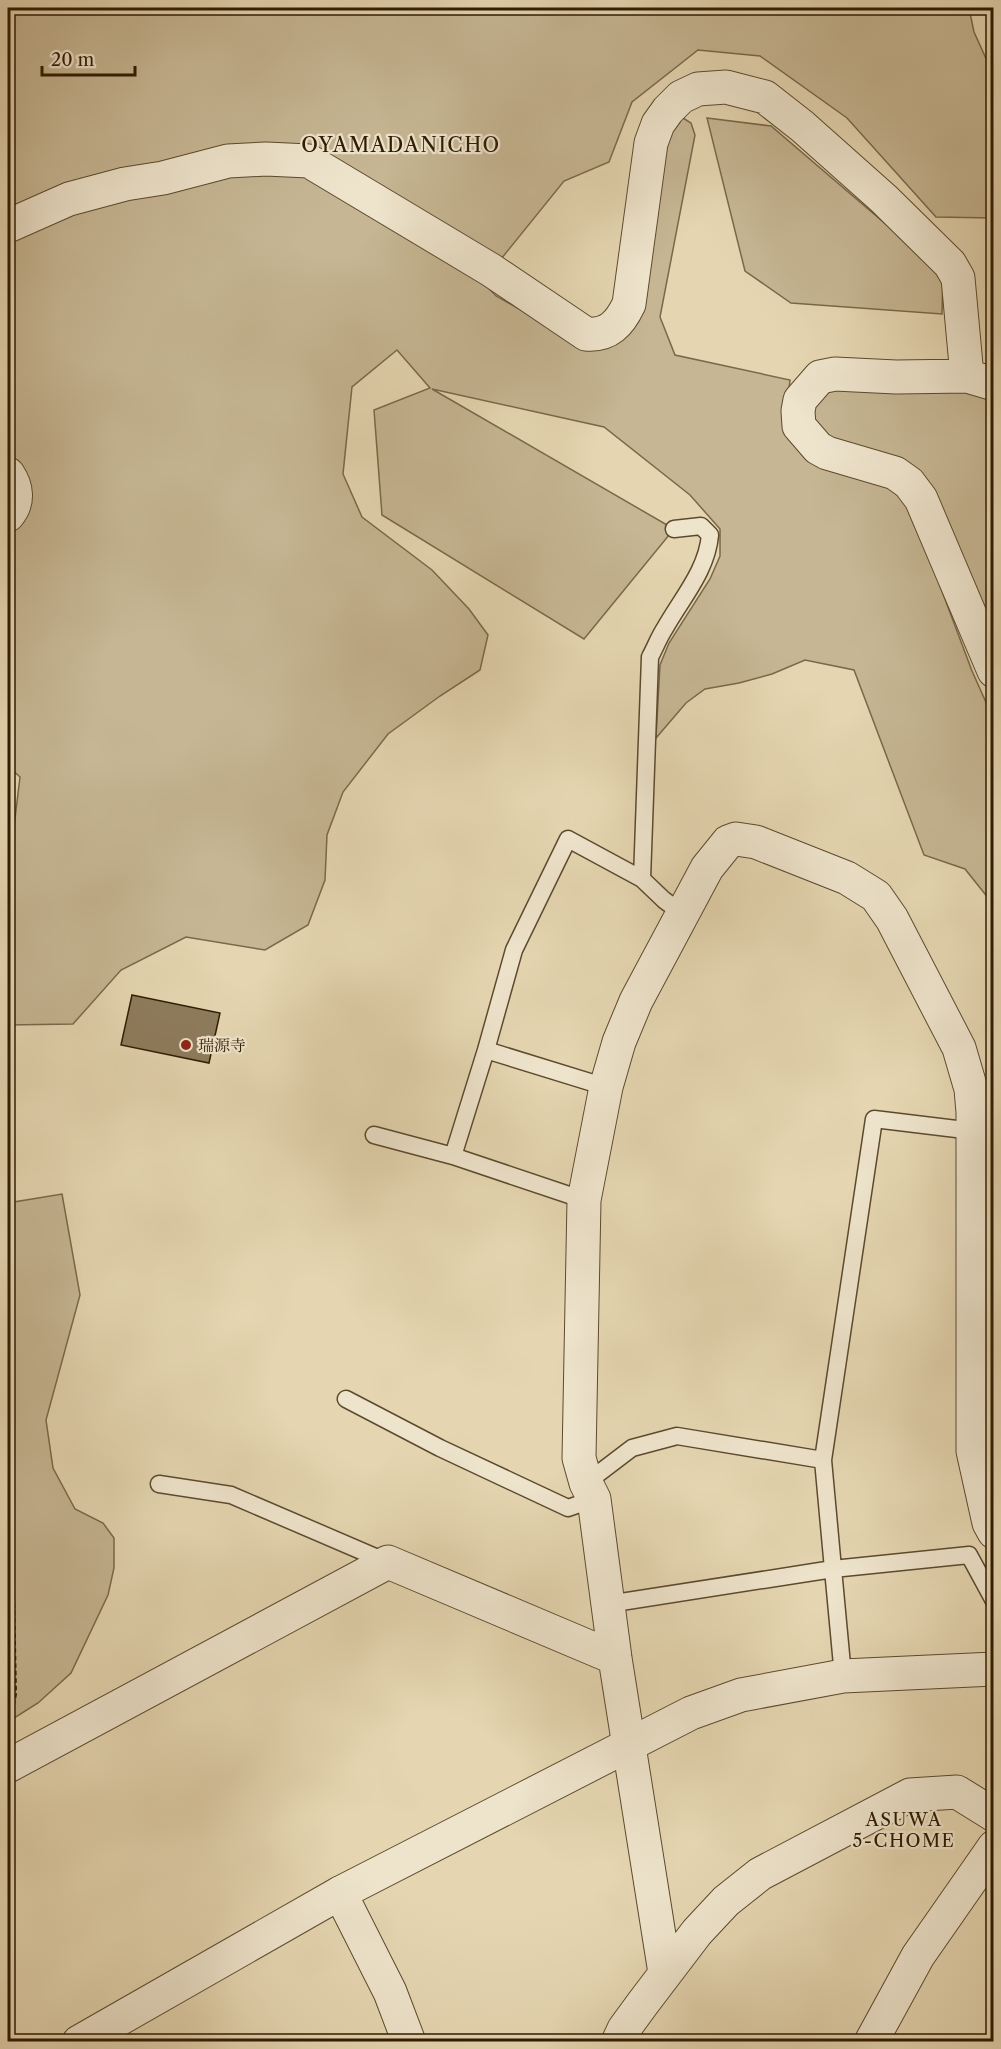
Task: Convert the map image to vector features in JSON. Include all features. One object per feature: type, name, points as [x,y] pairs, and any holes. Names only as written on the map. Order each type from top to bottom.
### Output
[{"type":"street","points":[[8,226],[69,199],[228,161],[266,159],[309,161],[491,270],[586,334],[597,335],[613,328],[620,321],[629,304],[651,143],[658,124],[681,97],[698,89],[726,87],[765,97],[802,126],[884,199],[950,264],[958,278],[980,380],[835,374],[820,377],[800,400],[799,426],[818,448],[827,453],[895,473],[909,483],[921,499],[993,671]]},
{"type":"street","points":[[8,474],[14,482],[15,497],[14,507],[8,515]]},
{"type":"street","points":[[665,1973],[590,1491],[579,1458],[584,1200],[606,1087],[619,1042],[636,1001],[707,868],[728,842],[736,839],[756,842],[848,878],[871,891],[880,900],[892,919],[959,1048],[970,1089],[972,1131],[973,1451],[993,1532]]},
{"type":"street","points":[[8,1766],[388,1562],[615,1658]]},
{"type":"street","points":[[79,2042],[340,1893],[690,1713],[741,1695],[843,1676],[993,1670]]},
{"type":"street","points":[[618,2042],[624,2029],[665,1973],[711,1916],[760,1874],[910,1795],[957,1792],[993,1815]]},
{"type":"street","points":[[871,2042],[918,1956],[993,1847]]},
{"type":"street","points":[[340,1893],[390,1992],[409,2042]]},
{"type":"lane","points":[[642,879],[650,657],[664,628],[699,572],[709,551],[710,535],[701,526],[674,529]]},
{"type":"lane","points":[[453,1156],[514,950],[568,839],[642,879],[683,914]]},
{"type":"lane","points":[[486,1050],[606,1087]]},
{"type":"lane","points":[[843,1676],[823,1460],[874,1119],[972,1131]]},
{"type":"lane","points":[[374,1135],[453,1156],[584,1200]]},
{"type":"lane","points":[[346,1399],[440,1448],[568,1508],[590,1491],[632,1448],[677,1436],[823,1460]]},
{"type":"lane","points":[[159,1484],[231,1495],[388,1562]]},
{"type":"lane","points":[[608,1604],[833,1569],[969,1555],[993,1600]]},
{"type":"path","points":[[8,1574],[13,1593],[15,1694],[8,1736]]},
{"type":"shaded area","points":[[25,8],[969,8],[974,32],[993,74],[993,218],[936,217],[847,118],[760,56],[698,50],[632,102],[609,162],[564,181],[497,264],[311,156],[8,217],[8,18]]},
{"type":"shaded area","points":[[683,118],[691,123],[695,135],[660,317],[675,355],[790,380],[786,416],[904,490],[972,671],[993,718],[993,904],[965,869],[924,855],[854,670],[805,660],[772,674],[705,689],[686,703],[656,738],[660,665],[669,643],[710,579],[720,556],[720,529],[690,495],[604,427],[432,389],[674,529],[584,639],[382,515],[374,410],[430,388],[397,350],[352,387],[343,474],[362,517],[432,570],[469,609],[488,635],[480,670],[388,734],[343,792],[327,835],[325,880],[308,925],[265,950],[186,937],[121,970],[73,1024],[8,1025],[8,876],[20,777],[8,766],[8,528],[24,479],[8,447],[8,240],[69,206],[228,169],[305,169],[472,271],[496,296],[583,345],[611,345],[664,127]]},
{"type":"shaded area","points":[[707,118],[771,126],[943,273],[942,314],[791,303],[745,271]]},
{"type":"shaded area","points":[[825,383],[964,387],[993,397],[993,645],[927,497],[830,445],[807,421]]},
{"type":"shaded area","points":[[62,1194],[80,1295],[46,1420],[53,1468],[75,1509],[103,1523],[114,1538],[114,1568],[108,1595],[71,1673],[38,1703],[8,1722],[8,1203]]},
{"type":"building","points":[[132,995],[220,1013],[209,1063],[121,1045]]},
{"type":"place","name":"瑞源寺","points":[[186,1045]]},
{"type":"district","name":"OYAMADANICHO","points":[[401,145]]},
{"type":"district","name":"ASUWA 5-CHOME","points":[[904,1830]]}]
